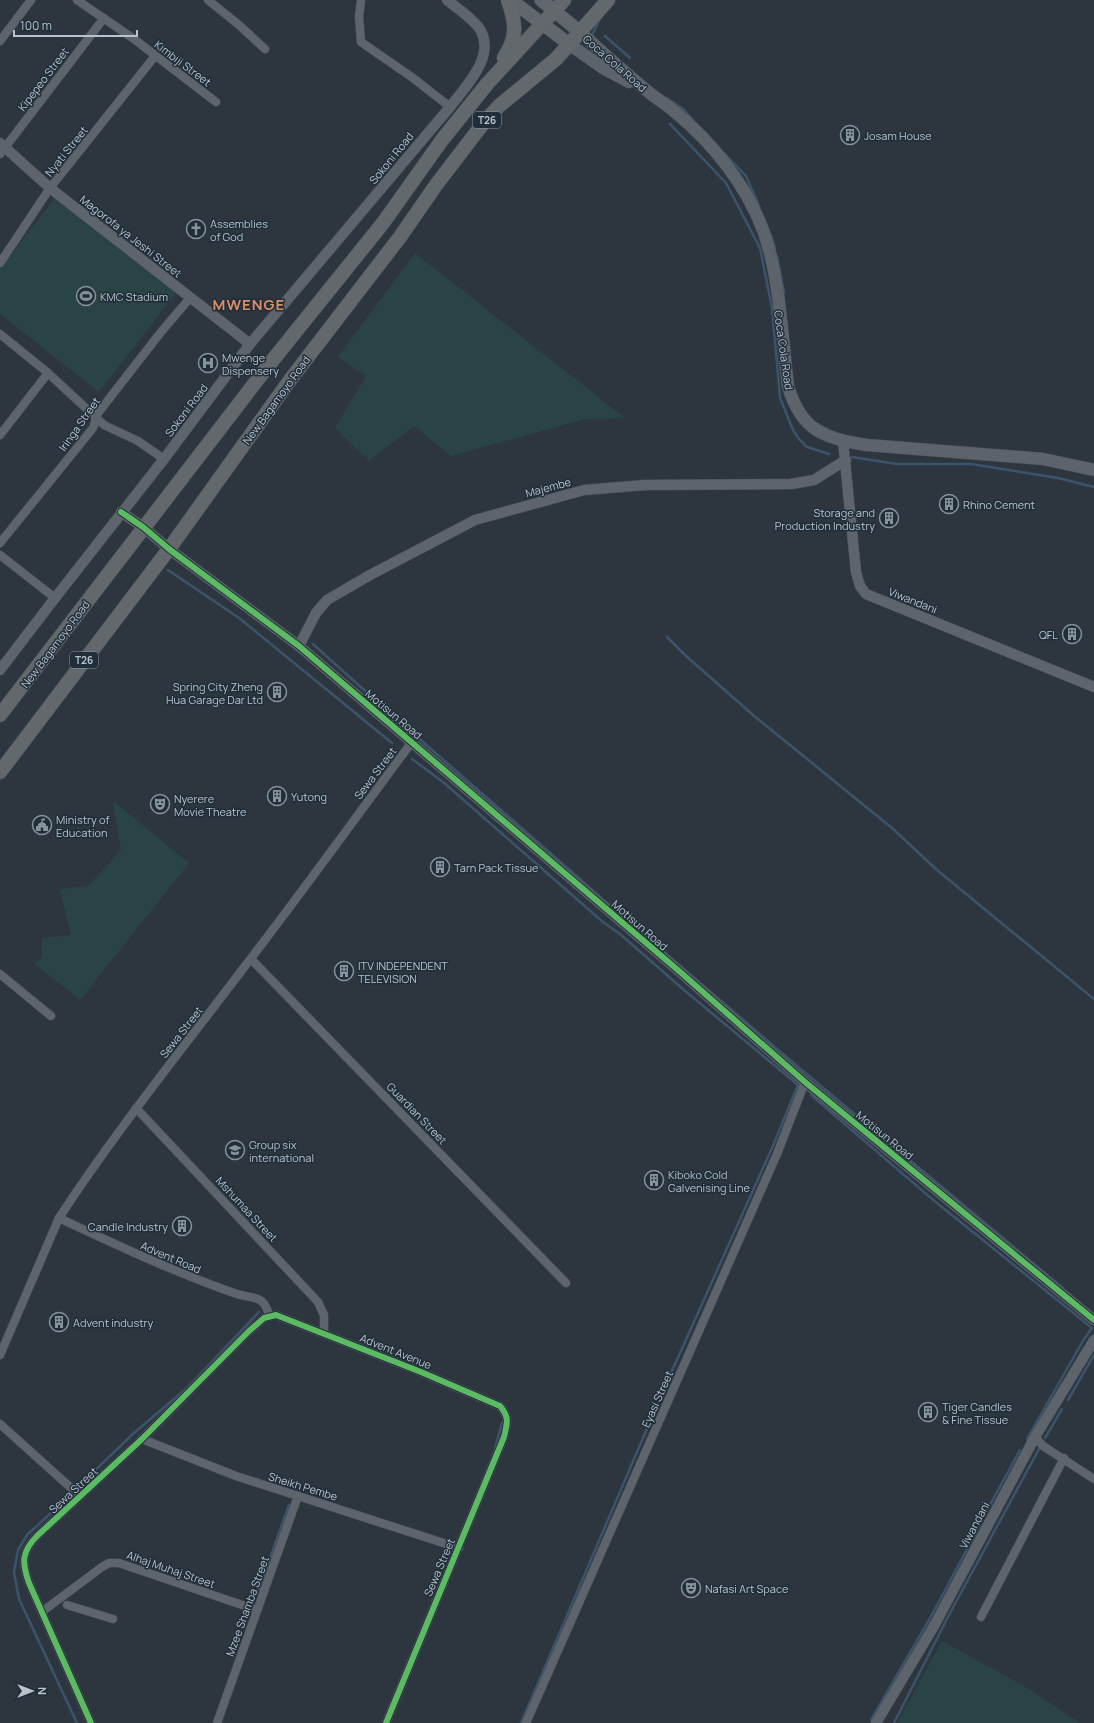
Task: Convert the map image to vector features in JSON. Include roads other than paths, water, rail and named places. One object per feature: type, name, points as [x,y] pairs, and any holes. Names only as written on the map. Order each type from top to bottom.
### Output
[{"type":"highway","points":[[487,84],[513,42],[515,19],[510,0]]},
{"type":"highway","name":"T26","points":[[487,84],[564,0]]},
{"type":"highway","name":"T26","points":[[570,44],[608,0]]},
{"type":"highway","name":"New Bagamoyo Road","points":[[0,772],[169,549],[290,380],[400,237],[436,185],[485,121],[499,106],[556,59],[570,44]]},
{"type":"highway","name":"New Bagamoyo Road","points":[[0,715],[144,527],[404,194],[442,140],[487,84]]},
{"type":"main road","points":[[510,0],[570,44]]},
{"type":"main road","points":[[541,0],[580,32]]},
{"type":"main road","name":"Coca Cola Road","points":[[580,32],[651,94],[695,129],[724,162],[748,197],[757,214],[768,244],[776,284],[788,386],[792,401],[801,417],[811,427],[843,441],[907,450],[1043,459],[1094,470]]},
{"type":"main road","name":"Coca Cola Road","points":[[570,44],[603,68],[651,94]]},
{"type":"street","points":[[0,41],[31,0]]},
{"type":"street","name":"Kimbiji Street","points":[[77,0],[104,18],[216,102]]},
{"type":"street","points":[[208,0],[239,24],[265,49]]},
{"type":"street","points":[[361,0],[359,17],[361,42],[413,78],[450,107]]},
{"type":"street","name":"Sokoni Road","points":[[0,670],[164,459],[250,344],[450,107],[474,75],[484,54],[485,44],[481,30],[447,0]]},
{"type":"street","name":"Kipepeo Street","points":[[2,148],[104,18]]},
{"type":"street","name":"Nyati Street","points":[[0,263],[50,188],[155,56]]},
{"type":"street","name":"Magorofa ya Jeshi Street","points":[[2,148],[50,188],[250,344]]},
{"type":"street","name":"Iringa Street","points":[[0,543],[93,428],[96,416],[161,332],[190,298]]},
{"type":"street","points":[[0,334],[48,373],[108,427],[138,441],[164,459]]},
{"type":"street","points":[[0,435],[48,373]]},
{"type":"street","name":"Viwandani","points":[[843,441],[856,572],[860,586],[866,594],[1094,687]]},
{"type":"street","name":"Majembe","points":[[299,646],[316,613],[327,600],[370,575],[475,520],[584,490],[645,485],[803,482],[814,480],[846,460]]},
{"type":"street","name":"Motisun Road","points":[[122,512],[144,527],[169,549],[299,646],[805,1082],[1094,1320]]},
{"type":"street","points":[[0,555],[55,598]]},
{"type":"street","name":"Sewa Street","points":[[0,1355],[59,1218],[136,1108],[251,958],[412,742]]},
{"type":"street","name":"Guardian Street","points":[[251,958],[566,1283]]},
{"type":"street","points":[[0,974],[51,1016]]},
{"type":"street","name":"Eyasi Street","points":[[526,1723],[777,1154],[805,1082]]},
{"type":"street","name":"Mshumaa Street","points":[[136,1108],[318,1302],[324,1315],[324,1333]]},
{"type":"street","name":"Advent Road","points":[[59,1218],[185,1276],[242,1296],[261,1300],[267,1306],[269,1315]]},
{"type":"street","name":"Sewa Street","points":[[91,1723],[26,1573],[23,1564],[25,1555],[32,1541],[142,1439],[249,1330],[269,1315]]},
{"type":"street","name":"Advent Avenue","points":[[269,1315],[283,1316],[500,1406],[506,1414],[507,1419]]},
{"type":"street","name":"Viwandani","points":[[876,1723],[934,1626],[1035,1437],[1094,1340]]},
{"type":"street","name":"Sewa Street","points":[[386,1723],[504,1437],[507,1419]]},
{"type":"street","name":"Sewa Street","points":[[0,1424],[80,1496]]},
{"type":"street","points":[[1035,1437],[1043,1446],[1064,1458],[1094,1479]]},
{"type":"street","name":"Sheikh Pembe","points":[[142,1439],[236,1476],[459,1548]]},
{"type":"street","points":[[981,1617],[1064,1458]]},
{"type":"street","name":"Mzee Shamba Street","points":[[217,1723],[298,1496]]},
{"type":"street","name":"Alhaj Muhaj Street","points":[[43,1611],[102,1566],[110,1563],[119,1563],[257,1610]]},
{"type":"street","points":[[67,1605],[113,1619]]},
{"type":"waterway","points":[[594,37],[592,35],[601,17]]},
{"type":"waterway","points":[[605,36],[630,58]]},
{"type":"waterway","points":[[667,98],[683,109],[692,119]]},
{"type":"waterway","points":[[670,124],[726,183],[760,248],[772,308],[780,398],[793,430],[799,439],[807,447],[829,454]]},
{"type":"waterway","points":[[723,152],[746,176],[760,208]]},
{"type":"waterway","points":[[771,235],[775,248]]},
{"type":"waterway","points":[[777,256],[784,293]]},
{"type":"waterway","points":[[816,423],[831,431]]},
{"type":"waterway","points":[[852,457],[897,464],[971,464],[1058,478],[1094,487]]},
{"type":"waterway","points":[[168,570],[239,618],[392,743]]},
{"type":"waterway","points":[[667,637],[685,655],[753,715],[892,828],[937,870],[1094,999]]},
{"type":"waterway","points":[[313,644],[633,926]]},
{"type":"waterway","points":[[412,759],[443,782],[603,922],[620,934],[684,990],[798,1085]]},
{"type":"waterway","points":[[643,934],[803,1071],[1063,1288]]},
{"type":"waterway","points":[[521,1723],[667,1382],[772,1148],[798,1085]]},
{"type":"waterway","points":[[811,1095],[932,1199],[1092,1328],[1084,1339],[1027,1439]]},
{"type":"waterway","points":[[81,1484],[134,1433],[187,1388],[259,1312]]},
{"type":"waterway","points":[[1068,1400],[1094,1355]]},
{"type":"waterway","points":[[1045,1438],[1062,1409]]},
{"type":"waterway","points":[[495,1448],[502,1423]]},
{"type":"waterway","points":[[894,1723],[950,1613],[1039,1449]]},
{"type":"waterway","points":[[985,1514],[1020,1450]]},
{"type":"waterway","points":[[64,1501],[27,1535],[18,1550],[14,1572],[19,1599],[77,1723]]},
{"type":"waterway","points":[[257,1594],[289,1505]]},
{"type":"waterway","points":[[871,1720],[929,1620],[980,1525]]},
{"type":"place","name":"Josam House","points":[[850,135]]},
{"type":"place","name":"Assemblies of God","points":[[196,229]]},
{"type":"place","name":"KMC Stadium","points":[[86,296]]},
{"type":"place","name":"Mwenge Dispensery","points":[[208,363]]},
{"type":"place","name":"Rhino Cement","points":[[949,504]]},
{"type":"place","name":"Storage and Production Industry","points":[[889,518]]},
{"type":"place","name":"QFL","points":[[1072,634]]},
{"type":"place","name":"Spring City Zheng Hua Garage Dar Ltd","points":[[277,692]]},
{"type":"place","name":"Yutong","points":[[277,796]]},
{"type":"place","name":"Nyerere Movie Theatre","points":[[160,804]]},
{"type":"place","name":"Ministry of Education","points":[[42,825]]},
{"type":"place","name":"Tarn Pack Tissue","points":[[440,867]]},
{"type":"place","name":"ITV INDEPENDENT TELEVISION","points":[[344,971]]},
{"type":"place","name":"Group six international","points":[[235,1150]]},
{"type":"place","name":"Kiboko Cold Galvenising Line","points":[[654,1180]]},
{"type":"place","name":"Candle Industry","points":[[182,1226]]},
{"type":"place","name":"Advent industry","points":[[59,1322]]},
{"type":"place","name":"Tiger Candles & Fine Tissue","points":[[928,1412]]},
{"type":"place","name":"Nafasi Art Space","points":[[691,1588]]},
{"type":"district","name":"MWENGE","points":[[249,304]]}]
